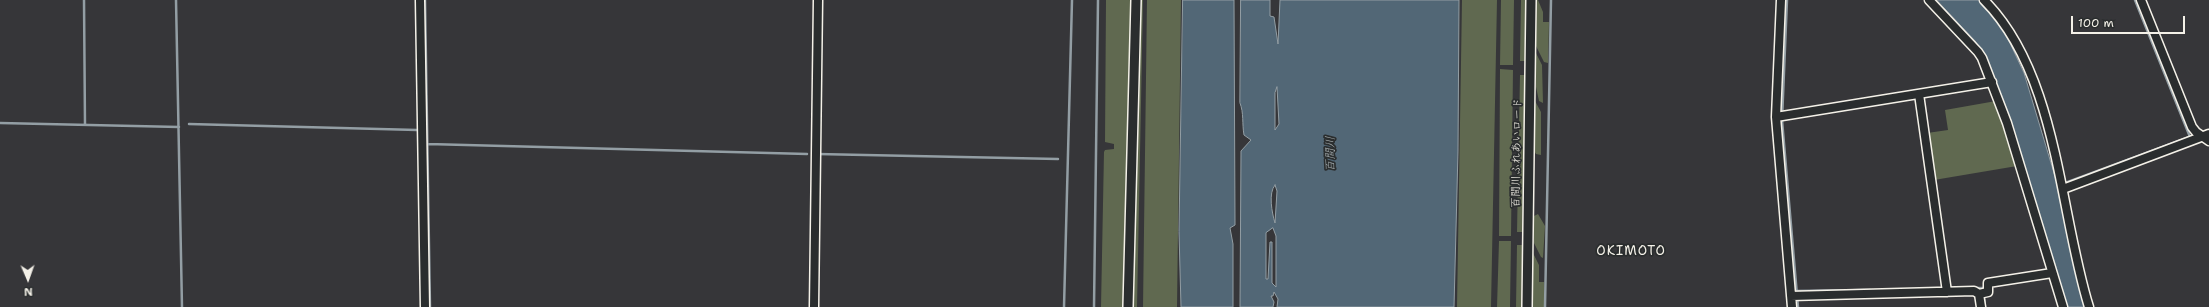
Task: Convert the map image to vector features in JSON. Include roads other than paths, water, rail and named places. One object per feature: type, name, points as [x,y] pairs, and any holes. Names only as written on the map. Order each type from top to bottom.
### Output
[{"type":"street","points":[[420,0],[425,307]]},
{"type":"street","points":[[814,307],[818,0]]},
{"type":"street","points":[[1128,307],[1136,0]]},
{"type":"street","name":"百間川ふれあいロード","points":[[1527,307],[1532,0]]},
{"type":"street","points":[[1781,0],[1780,117],[1794,295],[1792,307]]},
{"type":"street","points":[[1929,0],[1978,52],[1992,82],[2007,123],[2063,307]]},
{"type":"street","points":[[1984,0],[1998,14],[2011,33],[2029,70],[2041,103],[2063,189],[2090,307]]},
{"type":"street","points":[[2063,189],[2203,136],[2142,0]]},
{"type":"street","points":[[1780,117],[1992,82]]},
{"type":"street","points":[[1919,94],[1947,290]]},
{"type":"street","points":[[1794,295],[1947,290],[1974,291],[1982,293],[1988,292],[1988,283],[2052,273]]},
{"type":"street","points":[[1981,307],[1982,293]]},
{"type":"water","points":[[1183,0],[1234,0],[1235,225],[1230,228],[1233,244],[1233,307],[1181,307],[1179,232]]},
{"type":"water","name":"百間川","points":[[1241,0],[1270,0],[1270,16],[1274,17],[1278,44],[1280,0],[1459,0],[1458,151],[1454,307],[1277,307],[1278,299],[1274,292],[1273,296],[1271,296],[1274,302],[1273,307],[1240,307],[1241,151],[1251,140],[1244,135],[1240,103]],"holes":[[[1277,87],[1279,124],[1275,130],[1275,93]],[[1275,185],[1277,191],[1275,223],[1271,203]],[[1273,228],[1276,236],[1276,287],[1272,283],[1272,242],[1270,242],[1268,279],[1266,279],[1266,233]]]},
{"type":"water","points":[[1937,0],[1979,0],[2001,24],[2024,73],[2057,183],[2086,307],[2066,307],[1983,54],[1975,41]]},
{"type":"waterway","points":[[84,0],[85,125]]},
{"type":"waterway","points":[[176,0],[182,307]]},
{"type":"waterway","points":[[425,0],[430,307]]},
{"type":"waterway","points":[[1064,307],[1072,0]]},
{"type":"waterway","points":[[1094,307],[1098,0]]},
{"type":"waterway","points":[[1545,307],[1551,0]]},
{"type":"waterway","points":[[1787,0],[1782,120],[1798,307]]},
{"type":"waterway","points":[[2135,0],[2190,137]]},
{"type":"waterway","points":[[0,123],[179,127]]},
{"type":"waterway","points":[[189,124],[417,130]]},
{"type":"waterway","points":[[2200,133],[2209,130]]},
{"type":"waterway","points":[[2065,183],[2195,135]]},
{"type":"waterway","points":[[428,144],[807,154]]},
{"type":"waterway","points":[[817,154],[1058,159]]},
{"type":"waterway","points":[[1975,288],[1983,288],[1985,307]]},
{"type":"waterway","points":[[1796,291],[1870,290]]},
{"type":"district","name":"OKIMOTO","points":[[1631,252]]}]
